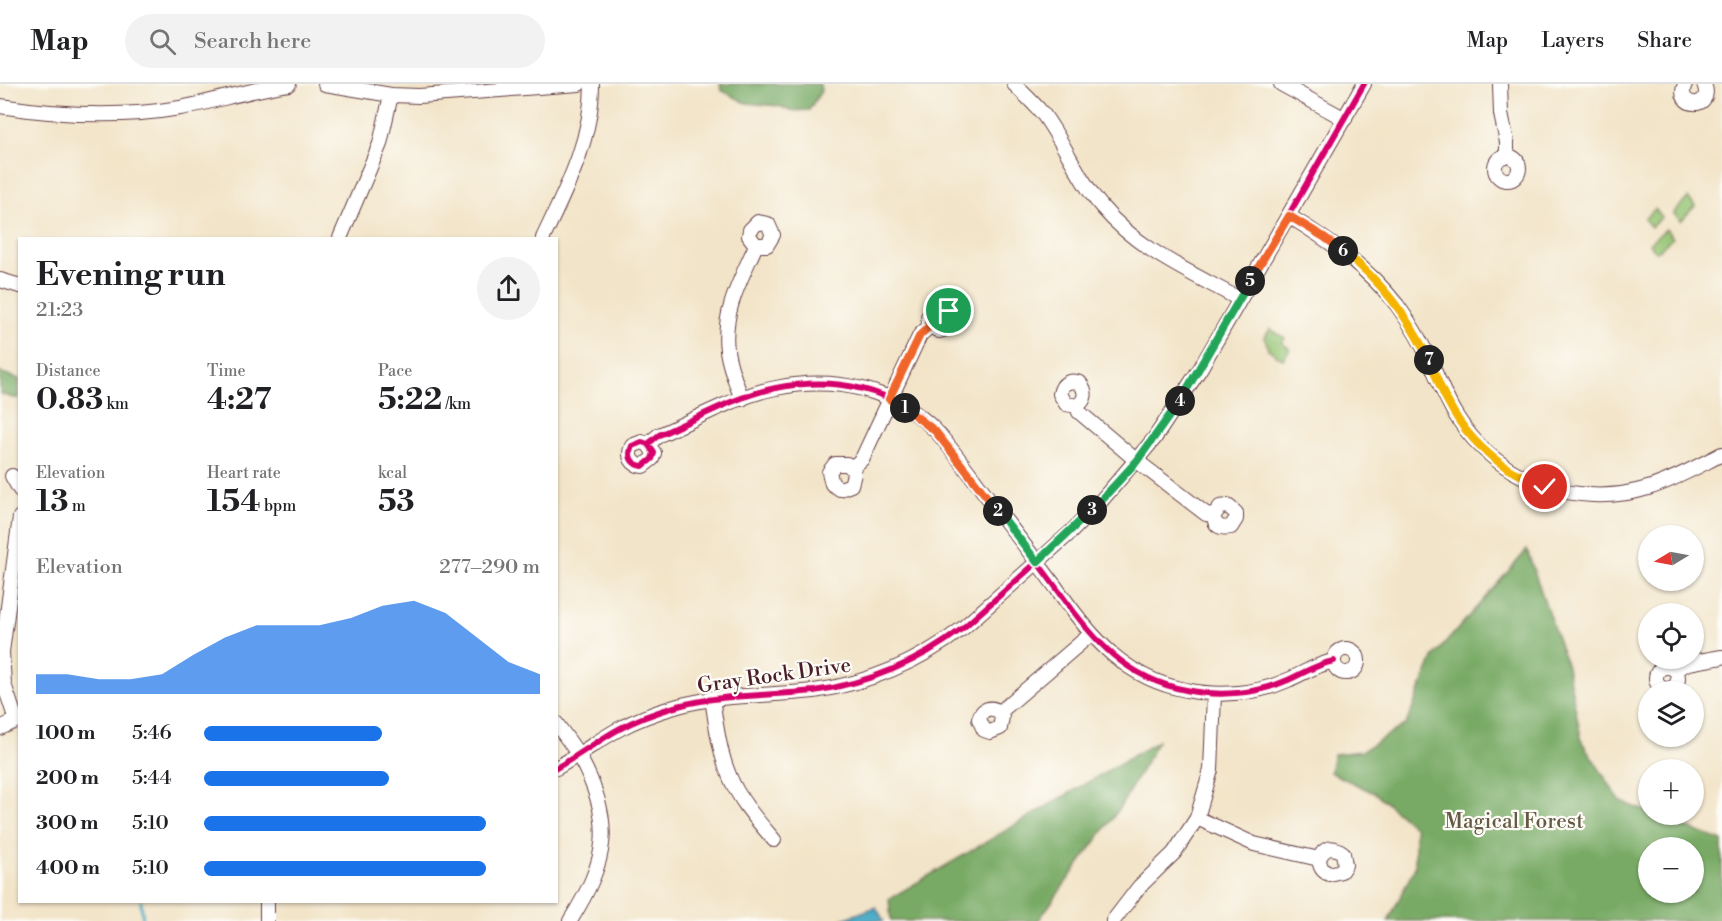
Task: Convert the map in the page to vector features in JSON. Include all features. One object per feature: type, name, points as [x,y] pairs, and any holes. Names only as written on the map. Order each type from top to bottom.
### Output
[{"type":"street","points":[[0,106],[26,110],[143,112],[180,108],[289,84]]},
{"type":"street","points":[[325,84],[391,95],[419,96],[579,84]]},
{"type":"street","points":[[543,237],[584,145],[592,106],[592,84]]},
{"type":"street","points":[[1014,84],[1042,113],[1086,186],[1121,226],[1159,254],[1239,299]]},
{"type":"street","points":[[1281,84],[1345,119]]},
{"type":"street","name":"Gray Rock Drive","points":[[558,767],[617,730],[679,705],[712,698],[813,691],[838,687],[908,664],[945,642],[963,628],[1101,501],[1137,461],[1185,393],[1364,84]]},
{"type":"street","points":[[1500,84],[1501,114],[1507,142],[1507,156]]},
{"type":"street","points":[[1685,84],[1682,92],[1684,98],[1693,103],[1705,98],[1707,92],[1704,84]]},
{"type":"street","points":[[340,237],[380,144],[391,95]]},
{"type":"street","points":[[1289,216],[1324,237],[1346,254],[1384,290],[1410,325],[1433,368],[1447,401],[1466,431],[1489,455],[1515,473],[1545,487],[1580,494],[1612,495],[1629,493],[1665,482],[1722,454]]},
{"type":"street","points":[[742,399],[727,352],[727,322],[735,292],[756,245]]},
{"type":"street","points":[[0,280],[18,285]]},
{"type":"street","points":[[852,468],[862,459],[920,335],[930,326]]},
{"type":"street","points":[[648,444],[658,435],[742,399],[774,388],[811,383],[850,385],[889,399],[915,414],[935,431],[1037,562],[1078,619],[1117,660],[1149,679],[1186,690],[1214,694],[1234,693],[1273,686],[1315,666],[1334,661]]},
{"type":"street","points":[[1077,406],[1084,417],[1137,461],[1198,509],[1206,514],[1214,515]]},
{"type":"street","points":[[12,476],[18,486]]},
{"type":"street","points":[[0,728],[18,719],[4,684],[2,652],[18,532]]},
{"type":"street","points":[[1000,712],[1091,634]]},
{"type":"street","points":[[1675,670],[1688,663],[1722,657]]},
{"type":"street","points":[[1113,921],[1139,887],[1174,853],[1197,818],[1207,791],[1211,770],[1214,694]]},
{"type":"street","points":[[712,698],[723,757],[729,776],[745,805],[774,840]]},
{"type":"street","points":[[558,726],[578,755],[593,784],[600,805],[602,843],[599,864],[593,882],[570,921]]},
{"type":"street","points":[[1197,818],[1254,844],[1319,859]]},
{"type":"street","points":[[267,903],[267,921]]},
{"type":"green space","points":[[720,84],[820,84],[821,91],[809,110],[791,111],[779,106],[746,103],[721,90]]},
{"type":"green space","points":[[1688,198],[1695,206],[1681,221],[1673,213]]},
{"type":"green space","points":[[1655,209],[1662,217],[1651,227],[1644,219]]},
{"type":"green space","points":[[1666,229],[1673,238],[1656,252],[1649,243]]},
{"type":"green space","points":[[1270,329],[1285,338],[1282,343],[1290,349],[1283,359],[1268,349],[1265,337]]},
{"type":"green space","points":[[0,372],[18,379],[18,398],[0,394]]},
{"type":"green space","name":"Magical Forest","points":[[1527,550],[1567,667],[1582,742],[1620,801],[1638,808],[1638,825],[1680,825],[1722,841],[1722,921],[1388,921],[1415,867],[1415,828],[1376,794],[1330,772],[1334,754],[1362,751],[1406,724],[1434,656]]},
{"type":"green space","points":[[1158,741],[1119,809],[1038,921],[891,921],[889,899]]},
{"type":"water","points":[[876,907],[884,921],[839,921],[843,919]]},
{"type":"waterway","points":[[141,903],[143,921]]},
{"type":"cycle path","points":[[558,767],[619,729],[655,713],[711,699],[814,691],[855,683],[911,661],[963,628],[1071,532],[1154,439],[1200,369],[1364,84]]},
{"type":"cycle path","points":[[648,444],[642,442],[632,446],[631,460],[643,466],[652,459],[654,453],[648,444],[659,435],[716,408],[761,391],[820,384],[841,385],[882,395],[901,404],[936,431],[1085,626],[1113,655],[1129,667],[1165,685],[1199,692],[1225,694],[1276,685],[1316,666],[1334,661]]},
{"type":"route","points":[[949,311],[939,307],[930,312],[928,317],[930,326],[920,335],[889,399],[921,419],[935,431],[1037,562],[1101,501],[1154,439],[1200,369],[1289,216],[1324,237],[1346,254],[1384,290],[1410,325],[1427,354],[1447,401],[1457,418],[1478,444],[1489,455],[1515,473],[1545,487]]}]
